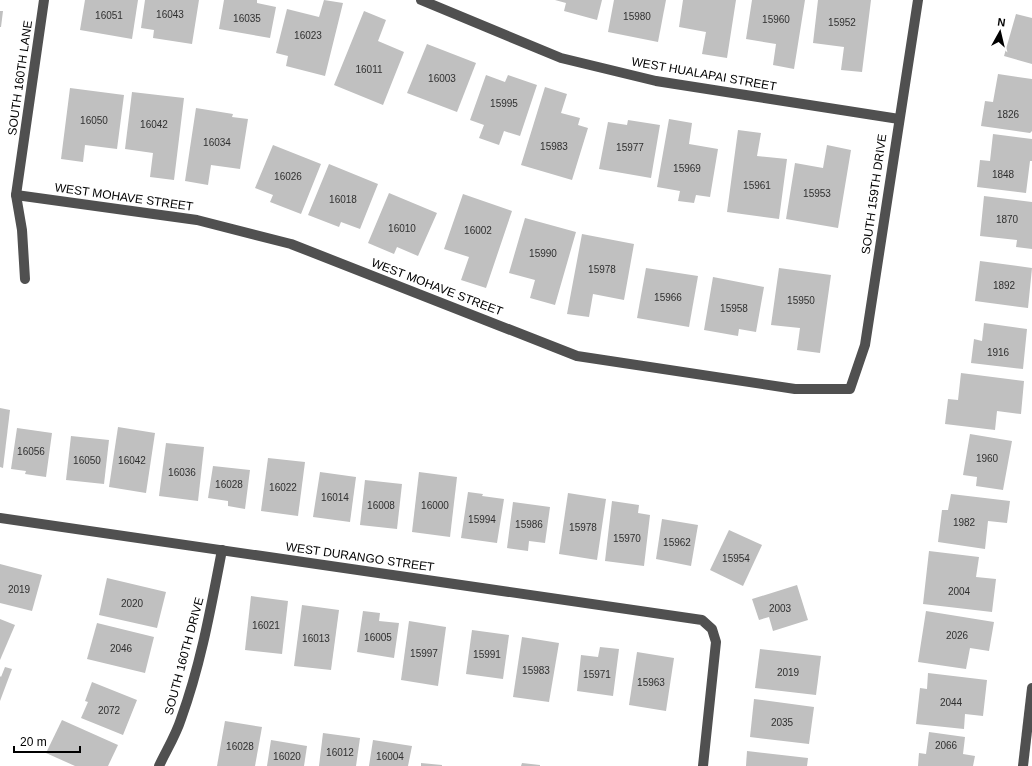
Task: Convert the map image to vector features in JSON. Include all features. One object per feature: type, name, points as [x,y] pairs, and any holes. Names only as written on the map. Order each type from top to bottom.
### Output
[{"type":"street","name":"SOUTH 160TH LANE","points":[[25,279],[22,230],[16,195],[44,0]]},
{"type":"street","name":"WEST HUALAPAI STREET","points":[[421,0],[569,60],[656,81],[899,119]]},
{"type":"street","name":"SOUTH 159TH DRIVE","points":[[850,389],[865,345],[918,0]]},
{"type":"street","name":"WEST MOHAVE STREET","points":[[16,195],[197,220],[291,244],[577,356],[795,389],[850,389]]},
{"type":"street","name":"WEST DURANGO STREET","points":[[0,518],[702,620],[712,629],[716,642],[703,766]]},
{"type":"street","name":"SOUTH 160TH DRIVE","points":[[158,766],[181,720],[208,626],[222,550]]},
{"type":"street","points":[[1022,766],[1032,688]]},
{"type":"building","points":[[85,0],[138,0],[132,39],[80,30]]},
{"type":"building","points":[[145,0],[199,0],[192,44],[153,38],[154,30],[141,28]]},
{"type":"building","points":[[224,0],[257,0],[257,3],[276,7],[270,38],[219,29]]},
{"type":"building","points":[[324,0],[343,3],[325,76],[286,66],[288,56],[276,53],[287,9],[319,17]]},
{"type":"building","points":[[555,0],[602,0],[597,20],[564,11],[566,3]]},
{"type":"building","points":[[614,0],[666,0],[658,42],[608,32]]},
{"type":"building","points":[[683,0],[736,0],[727,58],[702,54],[706,32],[679,27]]},
{"type":"building","points":[[752,0],[805,0],[794,69],[773,65],[776,44],[746,39]]},
{"type":"building","points":[[818,0],[871,0],[862,72],[841,70],[844,47],[813,43]]},
{"type":"building","points":[[0,11],[3,11],[1,27],[0,27]]},
{"type":"building","points":[[364,11],[386,20],[378,41],[404,52],[383,105],[334,85]]},
{"type":"building","points":[[1016,14],[1032,18],[1032,64],[1004,56]]},
{"type":"building","points":[[427,44],[476,63],[457,112],[407,93]]},
{"type":"building","points":[[998,74],[1032,79],[1032,131],[1030,133],[981,126],[985,101],[993,102]]},
{"type":"building","points":[[486,75],[505,82],[508,75],[537,85],[520,136],[504,131],[499,145],[479,138],[484,125],[470,120]]},
{"type":"building","points":[[545,87],[567,94],[561,113],[580,118],[578,125],[588,128],[572,180],[521,165]]},
{"type":"building","points":[[70,88],[124,95],[117,149],[85,145],[83,162],[61,159]]},
{"type":"building","points":[[132,92],[184,98],[174,180],[150,177],[153,153],[125,149]]},
{"type":"building","points":[[196,108],[233,114],[232,117],[248,119],[240,169],[211,165],[208,185],[185,181]]},
{"type":"building","points":[[669,119],[692,123],[689,144],[718,149],[710,197],[696,195],[694,203],[678,201],[680,191],[657,187]]},
{"type":"building","points":[[628,120],[660,125],[651,178],[599,169],[608,122],[627,125]]},
{"type":"building","points":[[738,130],[761,133],[757,156],[787,159],[779,219],[727,212]]},
{"type":"building","points":[[993,134],[1032,139],[1032,161],[1030,161],[1026,193],[977,187],[980,160],[990,161]]},
{"type":"building","points":[[273,145],[321,164],[301,214],[270,202],[273,195],[255,188]]},
{"type":"building","points":[[827,145],[851,150],[838,228],[786,219],[795,163],[823,168]]},
{"type":"building","points":[[329,164],[378,184],[360,229],[341,222],[339,227],[308,215]]},
{"type":"building","points":[[389,193],[437,213],[418,256],[397,247],[394,254],[368,243]]},
{"type":"building","points":[[463,194],[512,211],[486,288],[461,280],[469,257],[444,249]]},
{"type":"building","points":[[984,196],[1032,202],[1032,249],[1016,247],[1017,240],[980,236]]},
{"type":"building","points":[[525,218],[576,232],[555,305],[530,298],[535,280],[509,273]]},
{"type":"building","points":[[582,234],[634,244],[624,300],[593,294],[589,317],[567,314]]},
{"type":"building","points":[[980,261],[1032,268],[1028,308],[975,301]]},
{"type":"building","points":[[646,268],[698,276],[689,327],[637,318]]},
{"type":"building","points":[[779,268],[831,275],[820,353],[797,350],[800,328],[771,325]]},
{"type":"building","points":[[713,277],[764,287],[756,332],[739,329],[738,336],[704,330]]},
{"type":"building","points":[[984,323],[1027,329],[1023,369],[971,363],[974,339],[982,341]]},
{"type":"building","points":[[961,373],[1024,381],[1021,414],[997,411],[995,430],[945,424],[948,399],[958,400]]},
{"type":"building","points":[[0,408],[10,410],[3,468],[0,467]]},
{"type":"building","points":[[118,427],[155,433],[146,493],[109,487]]},
{"type":"building","points":[[17,428],[52,433],[46,477],[25,474],[26,471],[11,469]]},
{"type":"building","points":[[970,434],[1012,441],[1003,490],[976,486],[977,477],[963,475]]},
{"type":"building","points":[[71,436],[109,440],[104,484],[66,480]]},
{"type":"building","points":[[166,443],[204,447],[198,501],[159,496]]},
{"type":"building","points":[[268,458],[305,462],[298,516],[261,511]]},
{"type":"building","points":[[213,466],[250,470],[245,509],[228,506],[228,501],[208,498]]},
{"type":"building","points":[[320,472],[356,477],[350,522],[313,517]]},
{"type":"building","points":[[419,472],[457,477],[450,537],[412,532]]},
{"type":"building","points":[[365,480],[402,484],[397,529],[360,525]]},
{"type":"building","points":[[468,492],[483,494],[482,496],[504,499],[497,543],[461,538]]},
{"type":"building","points":[[568,493],[606,499],[597,560],[559,554]]},
{"type":"building","points":[[951,494],[1010,501],[1007,523],[988,521],[985,549],[938,542],[942,510],[948,510]]},
{"type":"building","points":[[612,501],[639,505],[638,513],[650,515],[644,566],[605,561]]},
{"type":"building","points":[[513,502],[550,507],[545,543],[529,541],[528,551],[507,548]]},
{"type":"building","points":[[662,519],[698,525],[691,566],[656,559]]},
{"type":"building","points":[[729,530],[762,545],[743,586],[710,570]]},
{"type":"building","points":[[929,551],[979,557],[976,577],[996,579],[992,612],[923,604]]},
{"type":"building","points":[[0,564],[42,575],[32,611],[0,603]]},
{"type":"building","points":[[107,578],[166,592],[157,628],[99,615]]},
{"type":"building","points":[[797,585],[808,620],[773,631],[769,617],[759,620],[752,599]]},
{"type":"building","points":[[251,596],[288,601],[282,654],[245,650]]},
{"type":"building","points":[[302,605],[339,610],[331,670],[294,666]]},
{"type":"building","points":[[363,611],[380,613],[379,621],[399,623],[394,658],[357,652]]},
{"type":"building","points":[[926,611],[994,622],[989,651],[970,648],[966,669],[918,662]]},
{"type":"building","points":[[0,619],[15,625],[0,660]]},
{"type":"building","points":[[409,621],[446,627],[438,686],[401,680]]},
{"type":"building","points":[[97,623],[154,637],[145,673],[87,659]]},
{"type":"building","points":[[472,630],[509,635],[503,679],[466,674]]},
{"type":"building","points":[[522,637],[559,643],[549,702],[513,697]]},
{"type":"building","points":[[600,647],[619,649],[613,696],[577,691],[581,655],[598,657]]},
{"type":"building","points":[[760,649],[821,656],[816,695],[755,688]]},
{"type":"building","points":[[637,652],[674,658],[666,711],[629,705]]},
{"type":"building","points":[[5,667],[12,669],[0,701],[0,676],[1,677]]},
{"type":"building","points":[[928,673],[987,680],[983,716],[965,714],[964,729],[916,724],[920,688],[927,689]]},
{"type":"building","points":[[92,682],[137,700],[123,735],[81,718],[88,702],[85,701]]},
{"type":"building","points":[[754,699],[814,707],[809,744],[750,737]]},
{"type":"building","points":[[62,720],[118,745],[108,766],[75,766],[46,753]]},
{"type":"building","points":[[225,721],[262,727],[255,766],[217,766]]},
{"type":"building","points":[[929,732],[965,737],[963,754],[975,756],[973,766],[918,766],[919,753],[926,754]]},
{"type":"building","points":[[323,733],[360,738],[356,766],[319,766]]},
{"type":"building","points":[[271,740],[307,746],[304,766],[267,766]]},
{"type":"building","points":[[373,740],[412,746],[408,766],[369,766]]},
{"type":"building","points":[[747,751],[808,758],[807,766],[746,766]]},
{"type":"building","points":[[421,763],[442,765],[442,766],[421,766]]},
{"type":"building","points":[[522,763],[540,765],[540,766],[521,766]]}]
